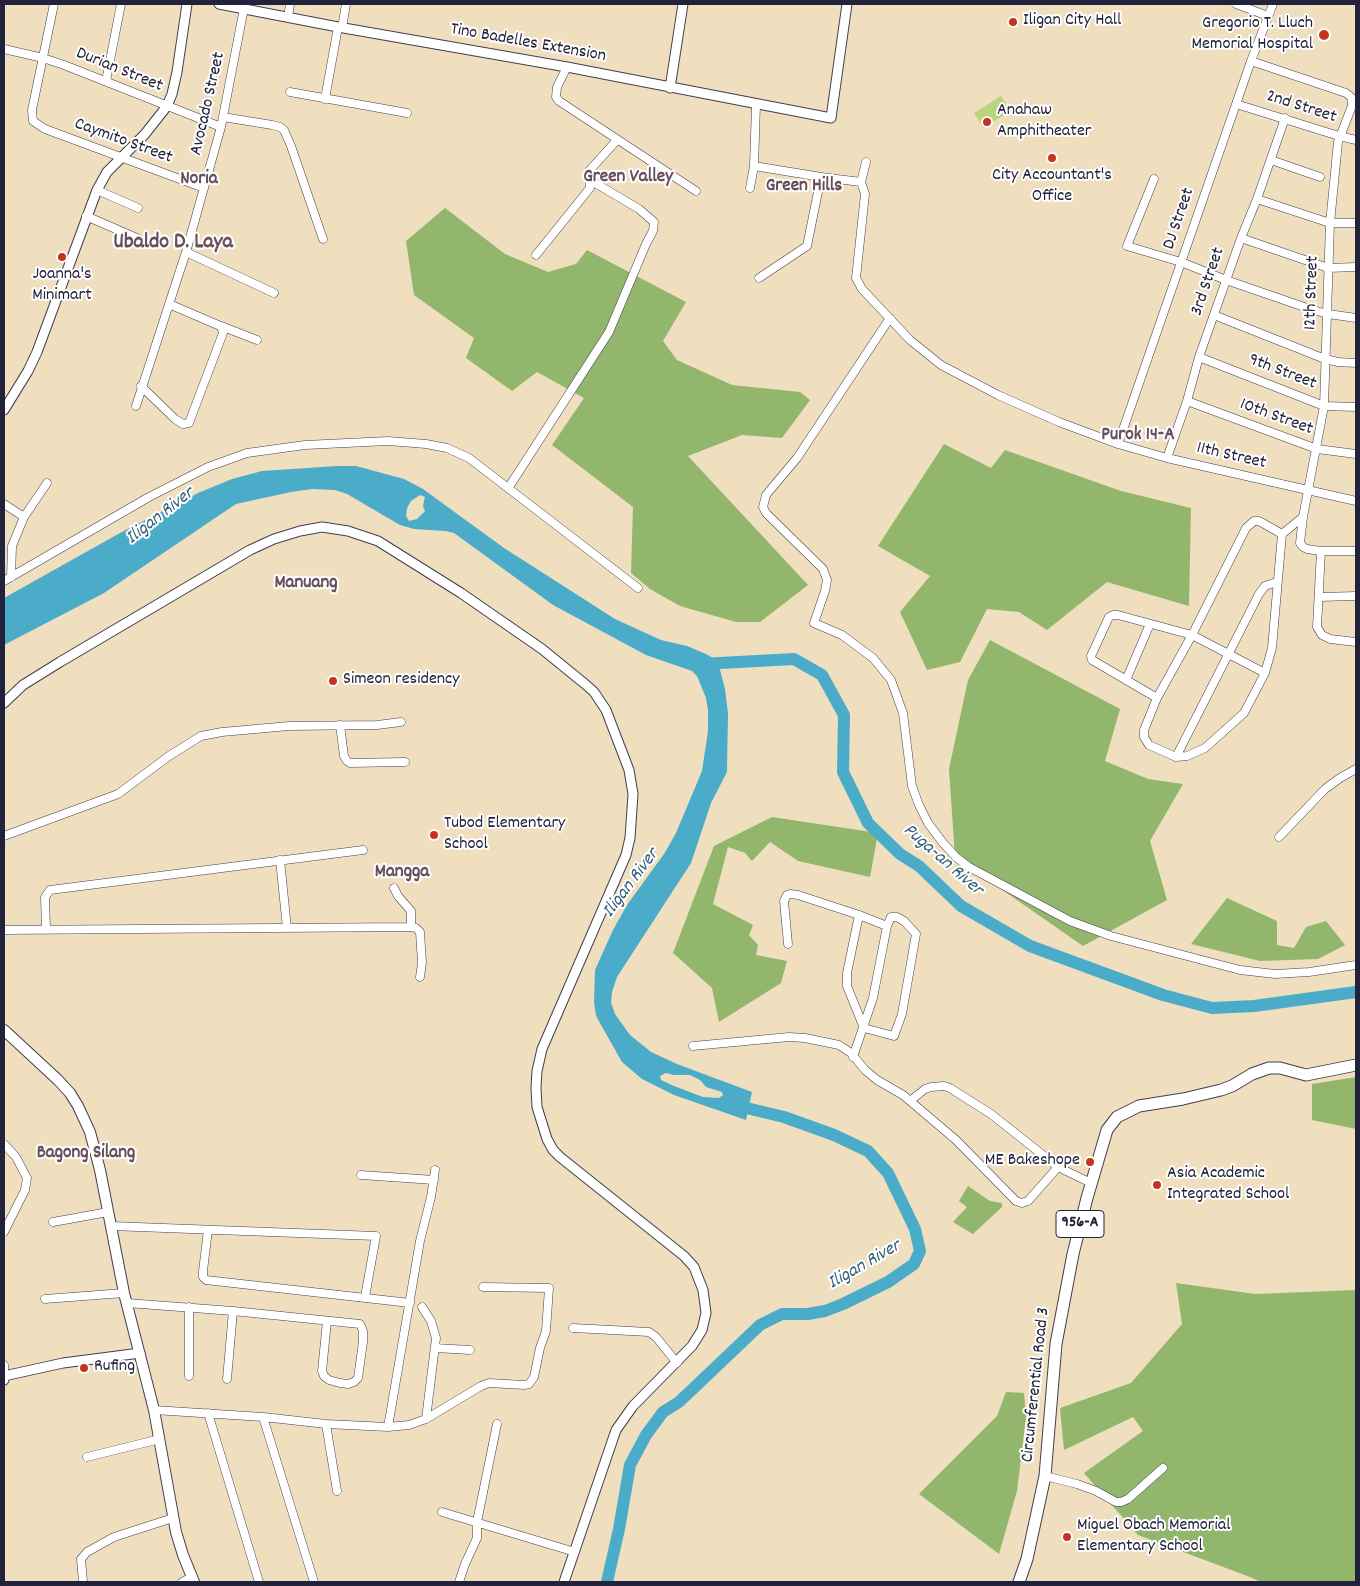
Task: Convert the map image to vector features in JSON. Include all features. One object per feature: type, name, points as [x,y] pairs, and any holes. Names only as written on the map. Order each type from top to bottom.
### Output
[{"type":"main road","points":[[4,1030],[58,1080],[78,1106],[90,1132],[96,1153],[125,1298],[154,1410],[173,1518],[183,1555],[193,1580]]},
{"type":"main road","name":"Circumferential Road 3","points":[[1019,1582],[1027,1559],[1045,1476],[1056,1344],[1073,1254],[1091,1182],[1107,1130],[1117,1117],[1128,1110],[1139,1106],[1183,1099],[1221,1090],[1252,1074],[1269,1068],[1280,1068],[1306,1075],[1356,1065]]},
{"type":"street","points":[[43,58],[54,4]]},
{"type":"street","points":[[106,81],[121,4]]},
{"type":"street","points":[[4,410],[38,352],[97,190],[107,172],[145,134],[167,106],[177,72],[187,4]]},
{"type":"street","name":"Tino Badelles Extension","points":[[219,4],[567,67],[831,118],[847,4]]},
{"type":"street","points":[[288,17],[290,4]]},
{"type":"street","points":[[325,99],[346,4]]},
{"type":"street","points":[[670,88],[683,4]]},
{"type":"street","points":[[1236,4],[1268,16]]},
{"type":"street","name":"DJ Street","points":[[1118,444],[1251,60],[1273,4]]},
{"type":"street","name":"Avocado Street","points":[[136,406],[186,252],[221,127],[244,8]]},
{"type":"street","name":"Durian Street","points":[[4,49],[43,58],[221,127]]},
{"type":"street","name":"Caymito Street","points":[[43,58],[32,110],[33,121],[45,129],[204,188]]},
{"type":"street","name":"12th Street","points":[[1251,60],[1346,93],[1352,98],[1352,106],[1339,136],[1330,223],[1324,406],[1303,516],[1300,543],[1306,549],[1322,551]]},
{"type":"street","points":[[567,67],[556,87],[556,97],[559,101],[696,192]]},
{"type":"street","points":[[290,92],[407,113]]},
{"type":"street","points":[[750,188],[754,166],[756,104]]},
{"type":"street","name":"2nd Street","points":[[1236,104],[1356,140]]},
{"type":"street","points":[[223,117],[272,125],[284,130],[323,239]]},
{"type":"street","name":"3rd Street","points":[[1167,458],[1187,401],[1199,357],[1285,118]]},
{"type":"street","points":[[536,255],[590,188],[590,171],[617,140]]},
{"type":"street","points":[[1271,160],[1320,177]]},
{"type":"street","points":[[754,166],[861,182],[866,162]]},
{"type":"street","points":[[759,278],[807,246],[821,177]]},
{"type":"street","points":[[1154,179],[1127,246],[1181,262],[1226,280],[1328,314],[1356,318]]},
{"type":"street","points":[[509,487],[609,332],[653,231],[654,222],[639,209],[590,180]]},
{"type":"street","name":"11th Street","points":[[861,182],[865,194],[856,278],[862,289],[910,340],[948,369],[998,395],[1059,422],[1118,444],[1167,458],[1356,501]]},
{"type":"street","points":[[97,190],[138,208]]},
{"type":"street","points":[[1257,199],[1330,223],[1356,223]]},
{"type":"street","points":[[86,216],[139,240]]},
{"type":"street","points":[[1241,238],[1328,268],[1356,267]]},
{"type":"street","points":[[186,252],[274,292]]},
{"type":"street","points":[[169,304],[257,340]]},
{"type":"street","points":[[1214,315],[1325,359],[1356,363]]},
{"type":"street","points":[[890,318],[797,458],[766,495],[763,507],[766,513],[823,569],[827,580],[814,623],[842,635],[873,658],[891,680],[902,713],[912,786],[928,823],[943,843],[957,858],[969,867],[1070,921],[1111,936],[1240,970],[1275,974],[1309,972],[1356,965]]},
{"type":"street","points":[[141,386],[175,419],[183,424],[189,423],[223,333],[221,326]]},
{"type":"street","name":"9th Street","points":[[1199,357],[1324,406],[1356,407]]},
{"type":"street","name":"10th Street","points":[[1187,401],[1317,449],[1356,454]]},
{"type":"street","points":[[8,579],[149,497],[208,467],[247,452],[305,445],[388,441],[447,448],[469,458],[638,588]]},
{"type":"street","points":[[8,579],[12,546],[24,517],[47,483]]},
{"type":"street","points":[[4,504],[24,517]]},
{"type":"street","points":[[1282,534],[1259,521],[1249,524],[1157,698],[1144,730],[1144,737],[1149,745],[1176,757],[1187,756],[1205,748],[1244,713],[1265,673],[1272,648],[1282,534],[1303,516]]},
{"type":"street","points":[[4,703],[23,685],[250,550],[274,539],[322,527],[348,531],[378,541],[469,598],[542,649],[590,688],[606,710],[629,770],[633,794],[630,838],[626,855],[542,1049],[536,1088],[537,1107],[553,1150],[684,1256],[694,1267],[703,1290],[706,1313],[702,1330],[692,1346],[633,1406],[616,1430],[576,1552],[564,1582]]},
{"type":"street","points":[[1356,551],[1322,551],[1317,627],[1322,635],[1330,639],[1356,642]]},
{"type":"street","points":[[1176,757],[1259,594],[1265,586],[1277,582]]},
{"type":"street","points":[[1319,597],[1356,596]]},
{"type":"street","points":[[1157,698],[1092,660],[1091,656],[1109,617],[1113,614],[1192,635],[1265,673]]},
{"type":"street","points":[[1126,680],[1150,624]]},
{"type":"street","points":[[4,836],[118,794],[169,756],[201,736],[249,729],[377,725],[400,722]]},
{"type":"street","points":[[340,725],[344,756],[350,763],[405,762]]},
{"type":"street","points":[[1279,837],[1325,788],[1356,770]]},
{"type":"street","points":[[46,929],[45,897],[50,890],[363,850]]},
{"type":"street","points":[[280,860],[287,928]]},
{"type":"street","points":[[394,888],[398,896],[411,911],[411,927]]},
{"type":"street","points":[[788,944],[784,901],[787,895],[798,895],[887,926]]},
{"type":"street","points":[[859,915],[846,980],[864,1028]]},
{"type":"street","points":[[853,1056],[873,998],[887,926],[891,917],[897,917],[904,921],[916,934],[902,1014],[894,1036],[864,1028]]},
{"type":"street","points":[[4,930],[411,927],[416,928],[420,932],[422,963],[420,978]]},
{"type":"street","points":[[693,1046],[789,1037],[805,1038],[839,1045],[846,1048],[861,1066],[877,1080],[910,1101],[956,1140],[999,1185],[1019,1202],[1028,1201],[1058,1167]]},
{"type":"street","points":[[910,1101],[925,1089],[931,1087],[944,1086],[950,1088],[991,1114],[1058,1167],[1091,1182]]},
{"type":"street","points":[[4,1144],[16,1156],[27,1178],[25,1190],[7,1218],[4,1232]]},
{"type":"street","points":[[388,1427],[420,1241],[431,1197],[435,1170]]},
{"type":"street","points":[[361,1175],[434,1180]]},
{"type":"street","points":[[53,1222],[108,1212]]},
{"type":"street","points":[[111,1226],[376,1236],[364,1297]]},
{"type":"street","points":[[208,1230],[203,1271],[204,1279],[410,1303]]},
{"type":"street","points":[[154,1410],[262,1416],[326,1424],[388,1427],[409,1425],[426,1419],[489,1383],[524,1385],[532,1382],[546,1331],[549,1288],[483,1287]]},
{"type":"street","points":[[45,1299],[125,1298],[189,1307],[360,1324],[363,1342],[358,1378],[354,1382],[348,1384],[329,1380],[322,1372],[326,1321]]},
{"type":"street","points":[[188,1376],[189,1307]]},
{"type":"street","points":[[422,1307],[434,1328],[436,1338],[426,1419]]},
{"type":"street","points":[[227,1379],[233,1310]]},
{"type":"street","points":[[573,1328],[649,1332],[656,1337],[676,1363]]},
{"type":"street","points":[[435,1348],[470,1350]]},
{"type":"street","points":[[4,1365],[4,1377],[63,1363],[140,1353]]},
{"type":"street","points":[[208,1413],[259,1582]]},
{"type":"street","points":[[262,1416],[314,1582]]},
{"type":"street","points":[[326,1424],[337,1491]]},
{"type":"street","points":[[459,1582],[461,1572],[477,1538],[476,1522],[497,1424]]},
{"type":"street","points":[[87,1457],[160,1439]]},
{"type":"street","points":[[1045,1476],[1077,1484],[1096,1491],[1116,1502],[1121,1502],[1128,1500],[1163,1468]]},
{"type":"street","points":[[442,1512],[576,1552]]},
{"type":"street","points":[[83,1582],[81,1559],[87,1552],[114,1537],[173,1518]]},
{"type":"street","points":[[182,1582],[193,1580]]},
{"type":"green space","points":[[1001,96],[1011,111],[983,128],[974,113]]},
{"type":"green space","points":[[445,208],[505,254],[548,272],[576,264],[587,250],[686,302],[663,341],[677,360],[732,385],[800,392],[810,400],[782,438],[742,435],[688,456],[808,585],[760,622],[736,622],[680,606],[650,589],[631,573],[633,507],[552,445],[584,398],[537,372],[512,391],[466,358],[474,338],[414,295],[406,241]]},
{"type":"green space","points":[[944,444],[991,468],[1005,450],[1121,491],[1191,508],[1189,606],[1107,582],[1047,630],[1019,612],[987,609],[960,662],[927,670],[900,612],[930,576],[878,546]]},
{"type":"green space","points":[[990,640],[1120,709],[1105,761],[1148,779],[1183,784],[1150,841],[1167,900],[1083,946],[955,857],[949,769],[968,680]]},
{"type":"green space","points":[[772,817],[878,833],[870,877],[798,861],[770,842],[752,861],[745,853],[728,847],[713,904],[753,925],[749,935],[758,945],[756,955],[787,961],[781,983],[719,1022],[712,988],[673,953],[714,846]]},
{"type":"green space","points":[[1227,898],[1277,921],[1277,945],[1294,948],[1306,927],[1326,921],[1345,945],[1318,959],[1260,961],[1191,944]]},
{"type":"green space","points":[[1356,1077],[1356,1129],[1312,1120],[1312,1084]]},
{"type":"green space","points":[[968,1186],[990,1201],[1002,1203],[1002,1207],[973,1234],[953,1222],[967,1207],[959,1201]]},
{"type":"green space","points":[[1176,1283],[1255,1294],[1356,1290],[1356,1582],[1261,1582],[1138,1535],[1084,1473],[1143,1431],[1133,1417],[1064,1450],[1060,1408],[1131,1383],[1182,1324]]},
{"type":"green space","points":[[1006,1392],[1024,1393],[1026,1417],[1017,1491],[999,1554],[919,1494],[997,1416]]},
{"type":"water","points":[[356,466],[404,479],[423,489],[504,548],[615,619],[661,640],[687,646],[706,654],[713,658],[719,666],[725,689],[728,713],[727,772],[711,803],[691,863],[617,977],[611,1002],[615,1014],[630,1035],[651,1052],[677,1064],[752,1092],[746,1120],[674,1095],[642,1079],[622,1062],[596,1016],[594,1002],[595,970],[613,930],[627,905],[664,854],[676,833],[702,771],[708,731],[708,710],[706,698],[697,676],[692,671],[646,655],[553,605],[454,533],[414,529],[400,525],[347,494],[335,490],[312,489],[236,504],[104,593],[4,645],[4,598],[120,533],[198,493],[232,479],[262,471]],"holes":[[[420,495],[425,497],[423,506],[425,511],[417,519],[409,521],[406,516],[407,508],[411,501]],[[666,1073],[690,1075],[700,1080],[706,1087],[722,1092],[723,1095],[719,1098],[703,1097],[674,1086],[661,1080],[660,1076]]]},
{"type":"waterway","name":"Puga-an River","points":[[701,664],[794,659],[822,675],[844,715],[843,772],[868,823],[900,854],[919,866],[961,906],[1030,946],[1163,995],[1212,1008],[1254,1006],[1356,992]]},
{"type":"waterway","name":"Iligan River","points":[[607,1582],[619,1529],[630,1465],[646,1435],[663,1412],[679,1402],[760,1325],[782,1314],[808,1314],[825,1311],[843,1304],[888,1282],[914,1264],[920,1251],[915,1229],[888,1173],[868,1151],[834,1135],[784,1117],[734,1105]]},
{"type":"place","name":"Iligan City Hall","points":[[1013,22]]},
{"type":"place","name":"Gregorio T. Lluch Memorial Hospital","points":[[1324,35]]},
{"type":"place","name":"Anahaw Amphitheater","points":[[987,122]]},
{"type":"place","name":"City Accountant's Office","points":[[1052,158]]},
{"type":"place","name":"Joanna's Minimart","points":[[62,257]]},
{"type":"place","name":"Simeon residency","points":[[333,681]]},
{"type":"place","name":"Tubod Elementary School","points":[[434,835]]},
{"type":"place","name":"ME Bakeshope","points":[[1090,1162]]},
{"type":"place","name":"Asia Academic Integrated School","points":[[1157,1185]]},
{"type":"place","name":"Rufing","points":[[84,1368]]},
{"type":"place","name":"Miguel Obach Memorial Elementary School","points":[[1067,1537]]},
{"type":"district","name":"Green Valley","points":[[628,178]]},
{"type":"district","name":"Noria","points":[[199,180]]},
{"type":"district","name":"Green Hills","points":[[804,187]]},
{"type":"district","name":"Ubaldo D. Laya","points":[[173,244]]},
{"type":"district","name":"Purok 14-A","points":[[1138,436]]},
{"type":"district","name":"Manuang","points":[[306,584]]},
{"type":"district","name":"Mangga","points":[[402,873]]},
{"type":"district","name":"Bagong Silang","points":[[86,1154]]}]
